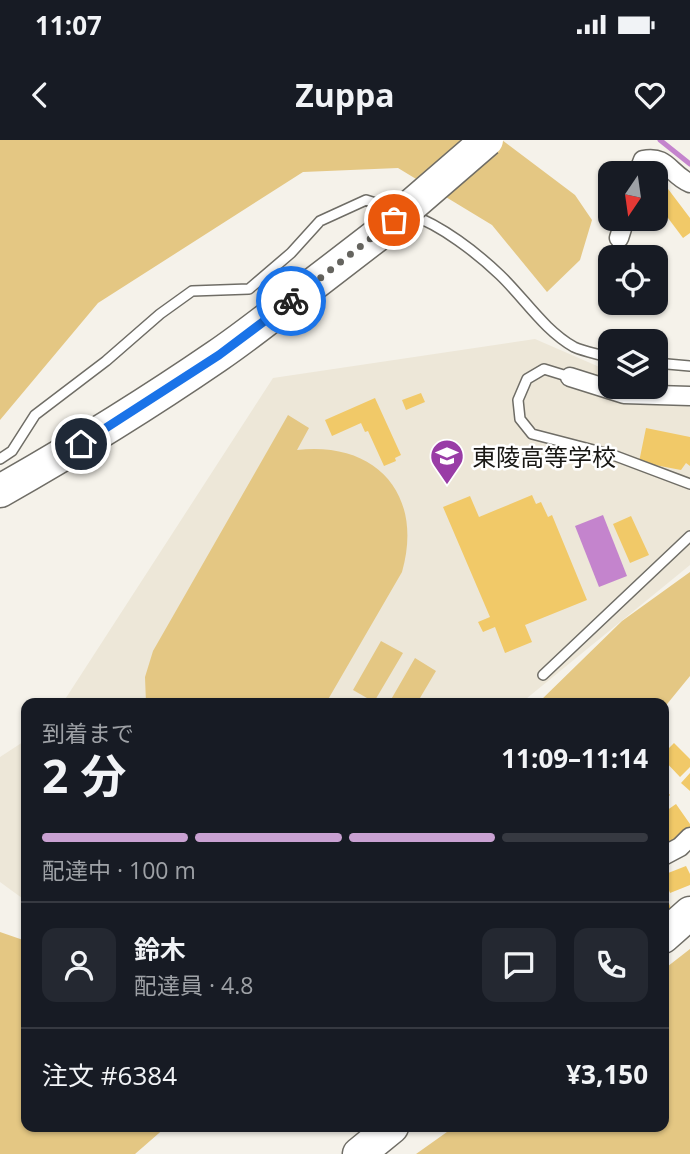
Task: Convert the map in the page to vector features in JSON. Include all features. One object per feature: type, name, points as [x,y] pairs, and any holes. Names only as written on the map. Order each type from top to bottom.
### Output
[{"type":"highway","points":[[0,491],[151,400],[219,355],[463,140]]},
{"type":"highway","points":[[0,470],[376,236],[487,140]]},
{"type":"highway","points":[[669,932],[690,913]]},
{"type":"highway","points":[[359,1154],[386,1132]]},
{"type":"street","points":[[643,161],[655,158],[663,161]]},
{"type":"street","points":[[668,167],[677,177],[690,183]]},
{"type":"street","points":[[618,238],[621,231]]},
{"type":"street","points":[[570,377],[624,394],[690,396]]},
{"type":"street","points":[[669,853],[690,837]]},
{"type":"lane","points":[[0,459],[12,452],[35,415],[192,290],[249,289],[291,253],[320,221],[366,200],[428,220],[499,274],[552,331],[576,348],[598,354]]},
{"type":"lane","points":[[668,364],[690,366]]},
{"type":"lane","points":[[570,377],[544,369],[527,379],[518,400],[520,419],[532,434],[613,455],[690,484]]},
{"type":"lane","points":[[543,675],[690,536]]},
{"type":"shaded area","points":[[0,140],[502,140],[575,195],[592,220],[580,260],[547,292],[492,225],[398,168],[303,172],[98,303],[0,420]]},
{"type":"shaded area","name":"東陵高等学校","points":[[535,339],[598,366],[598,399],[668,397],[690,407],[690,565],[527,698],[66,698],[273,378]]},
{"type":"shaded area","points":[[288,415],[309,428],[297,450],[325,450],[350,454],[371,464],[388,479],[400,497],[406,519],[407,544],[402,572],[329,698],[146,698],[145,677],[153,651]]},
{"type":"shaded area","points":[[603,515],[627,576],[599,587],[575,526]]},
{"type":"shaded area","points":[[690,572],[690,676],[669,702],[669,698],[543,698],[622,621]]},
{"type":"shaded area","points":[[381,641],[403,653],[376,698],[367,698],[353,690]]},
{"type":"shaded area","points":[[415,658],[436,671],[420,698],[392,698]]},
{"type":"shaded area","points":[[21,743],[21,897],[0,882],[0,757]]},
{"type":"shaded area","points":[[0,932],[21,939],[21,1132],[160,1132],[135,1154],[0,1154]]},
{"type":"shaded area","points":[[690,949],[690,1154],[416,1154],[447,1132],[669,1132],[669,965]]},
{"type":"building","points":[[668,189],[690,218],[690,233],[683,238],[668,218]]},
{"type":"building","points":[[421,393],[425,402],[406,410],[402,400]]},
{"type":"building","points":[[375,398],[401,455],[395,458],[396,461],[384,466],[368,431],[365,432],[361,423],[332,436],[325,420]]},
{"type":"building","points":[[646,428],[690,437],[690,466],[686,463],[681,470],[639,462]]},
{"type":"building","points":[[532,495],[536,504],[541,502],[548,517],[552,515],[587,600],[525,625],[532,642],[505,653],[495,627],[483,632],[478,622],[490,617],[443,507],[470,496],[479,517]]},
{"type":"building","points":[[631,516],[649,555],[630,563],[613,524]]},
{"type":"building","points":[[674,743],[690,759],[690,767],[680,777],[669,765],[669,748]]},
{"type":"building","points":[[690,773],[690,791],[681,783]]},
{"type":"building","points":[[676,804],[690,824],[690,827],[670,842],[669,841],[669,809]]},
{"type":"building","points":[[686,866],[690,874],[690,885],[670,893],[669,873]]},
{"type":"waterway","points":[[660,140],[690,164]]},
{"type":"way so far","points":[[291,301],[394,220]]},
{"type":"place","name":"東陵高等学校","points":[[447,486]]},
{"type":"route","points":[[81,444],[219,355],[291,301]]}]
